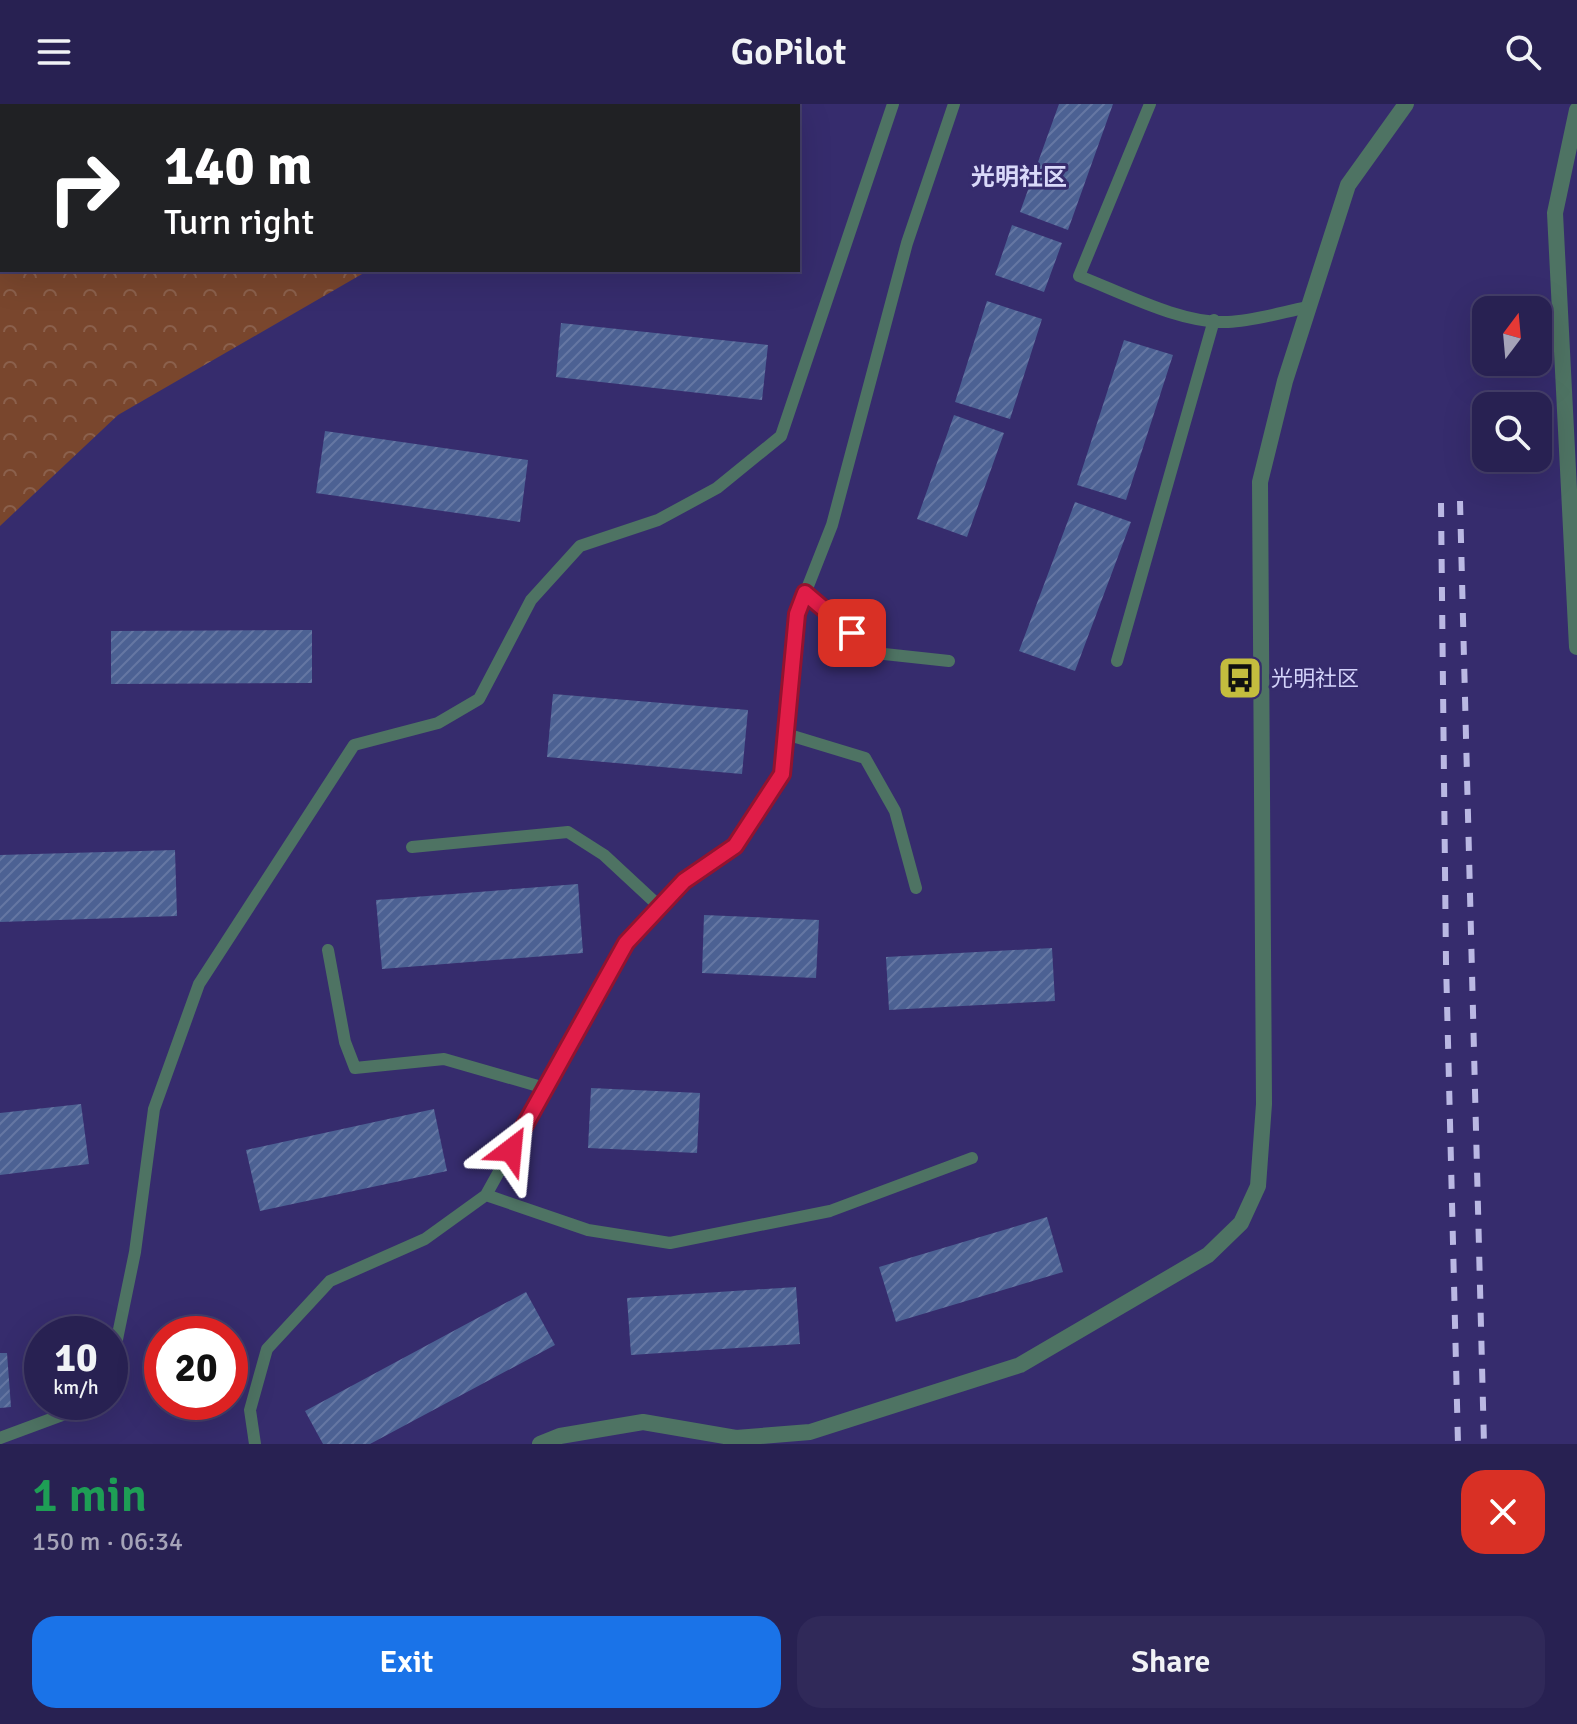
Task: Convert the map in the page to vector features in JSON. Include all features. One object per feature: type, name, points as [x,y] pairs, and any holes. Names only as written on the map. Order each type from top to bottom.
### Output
[{"type":"street","points":[[540,1444],[560,1436],[643,1422],[736,1438],[810,1432],[1020,1365],[1208,1255],[1241,1223],[1258,1186],[1264,1104],[1260,482],[1285,381],[1348,185],[1406,104]]},
{"type":"street","points":[[1577,110],[1555,213],[1577,647]]},
{"type":"lane","points":[[122,1316],[135,1252],[154,1109],[199,984],[354,745],[438,723],[479,699],[531,600],[580,546],[658,520],[705,495],[781,436],[893,104]]},
{"type":"lane","points":[[255,1444],[250,1410],[267,1349],[330,1281],[425,1239],[486,1195],[626,943],[684,881],[735,846],[782,774],[797,614],[832,525],[907,243],[954,104]]},
{"type":"lane","points":[[1150,104],[1079,276],[1182,316],[1227,322],[1308,307]]},
{"type":"lane","points":[[1117,661],[1214,320]]},
{"type":"lane","points":[[805,593],[875,653],[949,661]]},
{"type":"lane","points":[[786,734],[865,758],[895,811],[916,888]]},
{"type":"lane","points":[[412,847],[568,832],[604,855],[660,907]]},
{"type":"lane","points":[[328,950],[345,1042],[355,1068],[444,1059],[545,1088]]},
{"type":"lane","points":[[486,1195],[588,1230],[670,1243],[830,1211],[972,1158]]},
{"type":"lane","points":[[0,1438],[49,1420]]},
{"type":"green space","points":[[0,272],[366,272],[118,415],[0,526]]},
{"type":"building","points":[[1059,104],[1113,104],[1068,230],[1020,212]]},
{"type":"building","points":[[1012,225],[1062,243],[1044,292],[995,275]]},
{"type":"building","points":[[987,301],[1042,319],[1010,419],[955,402]]},
{"type":"building","points":[[561,323],[768,345],[762,400],[556,377]]},
{"type":"building","points":[[1124,340],[1173,355],[1126,500],[1077,485]]},
{"type":"building","points":[[954,415],[1004,433],[967,537],[917,519]]},
{"type":"building","points":[[325,431],[528,460],[520,522],[316,493]]},
{"type":"building","points":[[1075,502],[1131,522],[1075,671],[1019,651]]},
{"type":"building","points":[[312,630],[312,683],[111,684],[111,631]]},
{"type":"building","points":[[553,694],[748,710],[742,774],[547,757]]},
{"type":"building","points":[[175,850],[177,916],[0,922],[0,855]]},
{"type":"building","points":[[578,884],[583,953],[382,969],[376,900]]},
{"type":"building","points":[[704,915],[819,920],[816,978],[702,973]]},
{"type":"building","points":[[1052,948],[1055,1001],[889,1010],[886,957]]},
{"type":"building","points":[[591,1088],[700,1093],[697,1153],[588,1148]]},
{"type":"building","points":[[81,1104],[89,1164],[0,1175],[0,1113]]},
{"type":"building","points":[[434,1109],[447,1171],[260,1211],[246,1150]]},
{"type":"building","points":[[1047,1217],[1063,1272],[896,1322],[879,1267]]},
{"type":"building","points":[[796,1287],[800,1344],[631,1355],[627,1298]]},
{"type":"building","points":[[526,1292],[555,1345],[370,1444],[323,1444],[305,1411]]},
{"type":"building","points":[[0,1353],[7,1353],[11,1407],[0,1408]]},
{"type":"railway","points":[[1460,501],[1484,1444]]},
{"type":"railway","points":[[1441,503],[1446,962],[1458,1444]]},
{"type":"place","name":"光明社区","points":[[1240,678]]},
{"type":"district","name":"光明社区","points":[[1019,177]]},
{"type":"route","points":[[511,1150],[626,943],[684,881],[735,846],[782,774],[797,614],[805,593],[852,633]]}]
